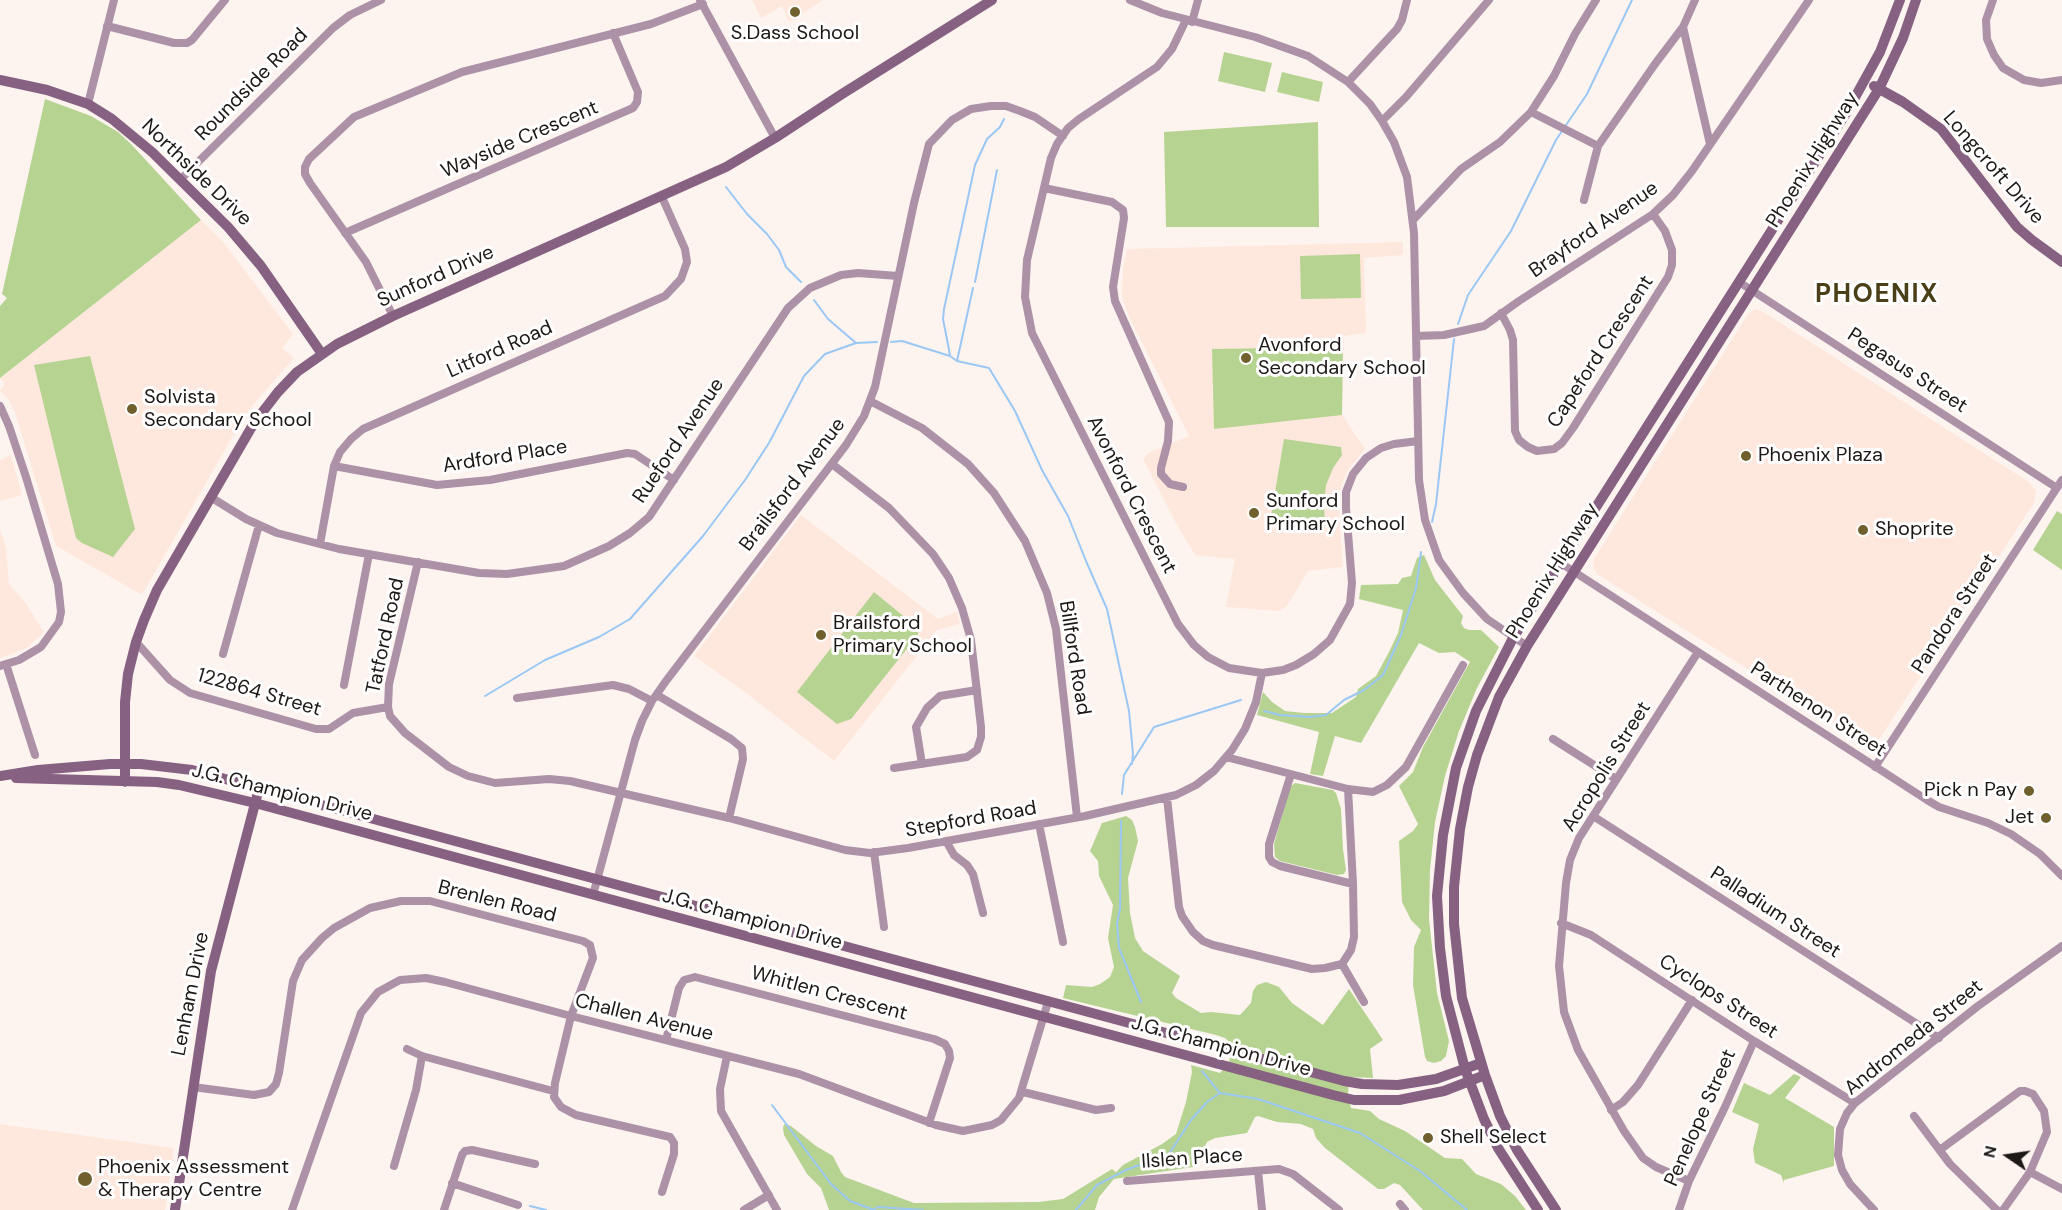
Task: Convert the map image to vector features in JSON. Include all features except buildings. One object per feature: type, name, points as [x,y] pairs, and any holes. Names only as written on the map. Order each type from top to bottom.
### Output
[{"type":"main road","name":"Sunford Drive","points":[[125,782],[125,702],[128,674],[136,642],[157,590],[254,423],[269,402],[297,372],[322,354],[393,316],[726,167],[992,0]]},
{"type":"main road","name":"Phoenix Highway","points":[[1538,1210],[1498,1148],[1469,1082],[1455,1035],[1442,972],[1437,897],[1443,836],[1454,776],[1483,695],[1513,638],[1865,80],[1880,52],[1900,0]]},
{"type":"main road","name":"Phoenix Highway","points":[[1556,1210],[1517,1150],[1492,1097],[1462,998],[1454,924],[1456,857],[1468,787],[1477,755],[1498,697],[1527,646],[1879,89],[1903,38],[1916,0]]},
{"type":"main road","name":"Northside Drive","points":[[0,80],[47,90],[87,104],[112,118],[181,179],[228,227],[261,266],[322,354]]},
{"type":"main road","name":"Longcroft Drive","points":[[1865,80],[1903,102],[1941,129],[2017,227],[2062,262]]},
{"type":"main road","name":"J.G. Champion Drive","points":[[2,776],[38,770],[125,763],[192,770],[1344,1081],[1398,1085],[1436,1079],[1481,1063]]},
{"type":"main road","name":"J.G. Champion Drive","points":[[2,776],[179,785],[255,802],[1043,1018],[1354,1100],[1399,1100],[1425,1096],[1485,1075]]},
{"type":"main road","name":"Lenham Drive","points":[[175,1210],[212,971],[259,787]]},
{"type":"main road","points":[[1436,1079],[1456,1060],[1455,1035]]},
{"type":"street","points":[[87,104],[114,0]]},
{"type":"street","points":[[107,26],[174,43],[186,43],[192,40],[225,0]]},
{"type":"street","name":"Roundside Road","points":[[181,179],[315,44],[350,15],[381,0]]},
{"type":"street","points":[[1130,0],[1150,9],[1284,46],[1308,56],[1348,82],[1370,104],[1382,121],[1394,142],[1407,177],[1413,220],[1419,480],[1425,520],[1439,560],[1471,602],[1487,619],[1527,646]]},
{"type":"street","name":"Avonford Crescent","points":[[1198,0],[1189,21],[1172,49],[1157,67],[1068,128],[1051,158],[1025,275],[1025,297],[1032,333],[1178,624],[1194,645],[1208,657],[1229,668],[1262,673],[1283,670],[1314,654],[1330,639],[1350,604],[1352,583],[1346,492],[1353,474],[1366,458],[1381,448],[1418,441]]},
{"type":"street","points":[[1348,82],[1397,29],[1407,0]]},
{"type":"street","points":[[1382,121],[1489,0]]},
{"type":"street","points":[[1413,220],[1461,169],[1500,142],[1531,112],[1548,85],[1578,27],[1596,0]]},
{"type":"street","points":[[1584,200],[1598,146],[1683,27],[1695,0]]},
{"type":"street","name":"Brayford Avenue","points":[[1416,336],[1461,332],[1484,326],[1653,214],[1683,183],[1809,0]]},
{"type":"street","points":[[1993,0],[1986,20],[1987,39],[2003,68],[2032,82],[2052,83],[2062,80]]},
{"type":"street","points":[[393,316],[366,262],[305,174],[305,167],[309,159],[345,124],[366,111],[462,72],[651,24],[701,2],[775,138]]},
{"type":"street","points":[[1683,27],[1710,144]]},
{"type":"street","name":"Wayside Crescent","points":[[345,233],[633,108],[637,102],[638,92],[613,33]]},
{"type":"street","name":"Brailsford Avenue","points":[[593,895],[620,792],[642,721],[654,698],[832,464],[855,432],[870,401],[929,144],[952,120],[971,109],[992,106],[1006,106],[1035,117],[1063,136]]},
{"type":"street","points":[[1531,112],[1598,146]]},
{"type":"street","points":[[1044,188],[1113,202],[1122,210],[1124,218],[1113,286],[1115,301],[1167,416],[1169,432],[1161,474],[1170,484],[1183,487]]},
{"type":"street","name":"Litford Road","points":[[320,544],[334,466],[340,452],[363,429],[665,296],[681,279],[687,262],[685,249],[662,197]]},
{"type":"street","name":"Capeford Crescent","points":[[1501,314],[1513,340],[1515,431],[1528,447],[1537,451],[1554,449],[1562,443],[1573,428],[1668,277],[1672,265],[1672,250],[1665,231],[1653,214]]},
{"type":"street","name":"Rueford Avenue","points":[[212,498],[258,525],[278,533],[369,554],[479,573],[507,574],[564,566],[586,558],[630,533],[649,517],[788,308],[795,301],[810,288],[841,275],[858,273],[898,276]]},
{"type":"street","name":"Pegasus Street","points":[[1739,282],[2057,488]]},
{"type":"street","name":"Billford Road","points":[[870,401],[922,428],[961,458],[994,493],[1025,541],[1047,593],[1056,629],[1077,817]]},
{"type":"street","points":[[0,406],[26,477],[58,584],[61,612],[59,622],[41,646],[32,654],[3,665],[35,754]]},
{"type":"street","name":"Ardford Place","points":[[334,466],[437,485],[490,480],[627,453],[635,454],[674,480]]},
{"type":"street","points":[[832,464],[889,508],[933,554],[949,578],[962,608],[971,640],[981,737],[977,750],[967,757],[894,768]]},
{"type":"street","name":"Pandora Street","points":[[1875,766],[2062,480]]},
{"type":"street","points":[[223,654],[258,525]]},
{"type":"street","points":[[344,685],[369,554]]},
{"type":"street","name":"Tatford Road","points":[[418,562],[389,684],[390,716],[405,733],[449,767],[468,776],[495,783],[560,780],[620,792]]},
{"type":"street","name":"Parthenon Street","points":[[1559,562],[1939,807],[1988,823],[2011,834],[2040,854],[2062,874]]},
{"type":"street","name":"122864 Street","points":[[136,642],[170,680],[190,693],[316,729],[329,729],[353,713],[388,707]]},
{"type":"street","name":"Acropolis Street","points":[[1689,1181],[1656,1167],[1643,1158],[1611,1110],[1578,1050],[1564,1012],[1558,966],[1561,923],[1570,860],[1593,816],[1698,652]]},
{"type":"street","points":[[1226,757],[1348,789],[1373,792],[1387,785],[1406,767],[1463,665]]},
{"type":"street","name":"Stepford Road","points":[[620,792],[729,818],[844,850],[874,852],[1077,817],[1176,795],[1196,785],[1214,771],[1245,729],[1256,702],[1262,673]]},
{"type":"street","points":[[517,698],[613,685],[654,698],[738,744],[742,748],[743,759],[729,818]]},
{"type":"street","points":[[922,764],[916,727],[927,708],[940,696],[977,690]]},
{"type":"street","points":[[1553,739],[1616,779]]},
{"type":"street","points":[[1291,774],[1269,844],[1269,857],[1272,862],[1280,866],[1353,884]]},
{"type":"street","points":[[1167,798],[1179,907],[1193,932],[1203,941],[1213,945],[1312,969],[1342,964],[1351,950],[1354,937],[1348,789]]},
{"type":"street","name":"Palladium Street","points":[[1593,816],[1939,1038]]},
{"type":"street","points":[[1039,824],[1063,942]]},
{"type":"street","points":[[946,841],[954,855],[967,865],[973,874],[983,913]]},
{"type":"street","points":[[874,852],[884,927]]},
{"type":"street","name":"Brenlen Road","points":[[193,1087],[254,1095],[273,1089],[279,1073],[296,970],[334,928],[381,905],[430,902],[586,942],[593,950],[593,958],[571,1016]]},
{"type":"street","name":"Cyclops Street","points":[[1561,923],[1591,935],[1754,1041],[1855,1103]]},
{"type":"street","name":"Andromeda Street","points":[[1874,1210],[1850,1184],[1842,1170],[1838,1155],[1840,1129],[1847,1113],[1855,1103],[1978,1006],[2062,946]]},
{"type":"street","points":[[1342,964],[1364,1002]]},
{"type":"street","name":"Whitlen Crescent","points":[[666,1040],[679,988],[684,980],[695,977],[934,1039],[945,1044],[950,1058],[929,1123]]},
{"type":"street","name":"Challen Avenue","points":[[292,1210],[361,1013],[378,992],[400,980],[426,978],[799,1074],[929,1123],[963,1131],[992,1125],[1013,1108],[1023,1092],[1048,1002]]},
{"type":"street","points":[[1611,1110],[1623,1102],[1638,1085],[1692,1000]]},
{"type":"street","points":[[571,1016],[553,1091],[557,1102],[561,1107],[576,1115],[670,1137],[674,1143],[674,1154],[662,1192]]},
{"type":"street","name":"Penelope Street","points":[[1679,1210],[1689,1181],[1754,1041]]},
{"type":"street","points":[[407,1049],[422,1056],[553,1091]]},
{"type":"street","points":[[394,1166],[416,1090],[422,1056]]},
{"type":"street","points":[[727,1056],[720,1089],[721,1111],[777,1210]]},
{"type":"street","points":[[1941,1149],[2020,1091],[2025,1090],[2033,1094],[2041,1105],[2047,1132],[2030,1172],[2003,1210]]},
{"type":"street","points":[[1023,1092],[1096,1110],[1111,1108]]},
{"type":"street","points":[[1914,1116],[1950,1164],[1996,1210]]},
{"type":"street","points":[[444,1210],[462,1155],[467,1150],[535,1164]]},
{"type":"street","name":"Ilslen Place","points":[[1258,1171],[1262,1210]]},
{"type":"street","name":"Ilslen Place","points":[[1127,1181],[1286,1171],[1339,1210]]},
{"type":"street","points":[[2030,1172],[2062,1189]]},
{"type":"street","points":[[452,1184],[518,1205]]},
{"type":"street","points":[[744,1210],[769,1195]]},
{"type":"shaded area","name":"S.Dass School","points":[[752,0],[823,0],[789,22],[782,6],[761,18]]},
{"type":"shaded area","name":"Solvista Secondary School","points":[[201,220],[224,243],[293,334],[282,348],[294,358],[242,420],[142,595],[56,546],[15,413],[9,400],[0,391],[5,384],[0,378]]},
{"type":"shaded area","name":"Avonford Secondary School","points":[[1403,242],[1403,255],[1364,258],[1366,333],[1344,336],[1342,415],[1365,449],[1348,470],[1338,501],[1343,567],[1308,571],[1287,606],[1279,611],[1226,607],[1235,559],[1195,555],[1143,459],[1148,453],[1189,436],[1129,317],[1122,297],[1123,268],[1127,249]]},
{"type":"shaded area","points":[[1755,309],[1762,311],[2029,482],[2036,491],[2034,503],[1874,744],[1865,743],[1597,574],[1593,567],[1594,559],[1748,314]]},
{"type":"shaded area","points":[[11,455],[22,495],[0,501],[0,460]]},
{"type":"shaded area","name":"Brailsford Primary School","points":[[801,515],[938,619],[957,612],[960,624],[937,630],[834,761],[694,656]]},
{"type":"shaded area","points":[[0,528],[6,548],[9,584],[25,602],[44,632],[27,648],[0,658]]},
{"type":"shaded area","name":"Phoenix Assessment & Therapy Centre","points":[[0,1124],[174,1148],[165,1210],[0,1210]]},
{"type":"green space","points":[[1224,52],[1272,63],[1265,92],[1218,81]]},
{"type":"green space","points":[[1282,72],[1323,82],[1319,102],[1277,92]]},
{"type":"green space","points":[[45,99],[91,116],[118,132],[201,220],[0,378],[0,306],[7,298],[2,294]]},
{"type":"green space","points":[[1318,122],[1319,227],[1166,227],[1164,132]]},
{"type":"green space","points":[[1360,254],[1361,298],[1301,299],[1300,256]]},
{"type":"green space","points":[[1343,347],[1342,415],[1214,429],[1212,349]]},
{"type":"green space","points":[[90,356],[135,529],[113,557],[76,538],[34,365]]},
{"type":"green space","points":[[1284,439],[1341,447],[1342,455],[1333,468],[1326,485],[1325,528],[1270,522]]},
{"type":"green space","points":[[2057,511],[2062,514],[2062,570],[2033,550]]},
{"type":"green space","points":[[1424,555],[1435,580],[1463,616],[1461,623],[1464,628],[1481,630],[1499,647],[1477,688],[1459,731],[1445,776],[1435,822],[1430,870],[1429,919],[1437,993],[1449,1041],[1446,1056],[1434,1063],[1427,1061],[1425,1057],[1413,985],[1414,947],[1421,930],[1411,920],[1402,902],[1399,841],[1413,831],[1418,824],[1399,786],[1413,772],[1423,747],[1470,662],[1455,652],[1439,653],[1419,643],[1361,743],[1335,736],[1323,776],[1310,774],[1319,732],[1257,715],[1263,692],[1285,711],[1304,713],[1332,713],[1356,697],[1358,689],[1376,676],[1389,652],[1398,633],[1403,610],[1359,599],[1361,585],[1398,584],[1402,578],[1411,576],[1417,558]]},
{"type":"green space","points":[[874,592],[918,628],[918,635],[851,719],[837,724],[797,692]]},
{"type":"green space","points":[[1295,783],[1333,790],[1336,793],[1341,809],[1346,870],[1344,874],[1337,875],[1280,861],[1275,857],[1274,844],[1290,787]]},
{"type":"green space","points":[[1126,816],[1132,820],[1138,841],[1128,878],[1130,913],[1135,938],[1143,951],[1180,976],[1172,993],[1176,998],[1201,1013],[1240,1015],[1251,1003],[1253,991],[1257,985],[1266,982],[1279,987],[1292,1003],[1323,1025],[1349,989],[1383,1040],[1370,1049],[1373,1078],[1349,1077],[1348,1094],[1351,1108],[1370,1111],[1379,1119],[1405,1131],[1445,1158],[1462,1159],[1476,1174],[1501,1184],[1526,1210],[1423,1210],[1400,1185],[1394,1183],[1384,1189],[1378,1189],[1325,1148],[1316,1138],[1313,1129],[1301,1124],[1277,1122],[1258,1116],[1255,1117],[1247,1133],[1215,1138],[1207,1142],[1193,1167],[1114,1179],[1099,1197],[1095,1210],[829,1210],[821,1188],[807,1174],[784,1135],[784,1124],[791,1126],[833,1156],[845,1177],[914,1203],[1038,1202],[1063,1199],[1112,1169],[1116,1172],[1123,1165],[1176,1134],[1186,1102],[1192,1072],[1191,1065],[1220,1073],[1228,1064],[1231,1055],[1229,1042],[1216,1035],[1063,998],[1066,985],[1092,987],[1100,984],[1110,977],[1114,967],[1108,938],[1113,905],[1099,876],[1098,861],[1090,851],[1102,823]]},
{"type":"green space","points":[[1794,1074],[1801,1077],[1785,1098],[1834,1127],[1834,1166],[1784,1180],[1784,1183],[1781,1175],[1755,1163],[1753,1149],[1759,1124],[1732,1112],[1744,1083],[1770,1095]]},
{"type":"waterway","points":[[1458,324],[1468,295],[1511,231],[1556,140],[1587,94],[1632,0]]},
{"type":"waterway","points":[[950,355],[943,319],[944,309],[975,165],[987,139],[1000,127],[1004,119]]},
{"type":"waterway","points":[[975,282],[997,170]]},
{"type":"waterway","points":[[726,187],[747,214],[767,234],[779,250],[786,267],[801,282]]},
{"type":"waterway","points":[[957,361],[973,288]]},
{"type":"waterway","points":[[814,300],[828,319],[856,343],[877,342]]},
{"type":"waterway","points":[[1432,522],[1436,504],[1454,339]]},
{"type":"waterway","points":[[891,342],[902,341],[950,356],[957,361],[989,368],[1015,411],[1042,470],[1068,516],[1107,609],[1129,711],[1132,764]]},
{"type":"waterway","points":[[485,696],[545,660],[599,637],[630,619],[703,536],[745,480],[769,443],[804,376],[825,354],[856,343]]},
{"type":"waterway","points":[[1264,711],[1280,715],[1310,717],[1326,715],[1344,700],[1364,690],[1383,675],[1401,635],[1416,588],[1421,552]]},
{"type":"waterway","points":[[1122,794],[1124,775],[1154,727],[1241,700]]},
{"type":"waterway","points":[[1121,821],[1120,909],[1117,923],[1119,948],[1141,1002]]},
{"type":"waterway","points":[[1202,1071],[1219,1092]]},
{"type":"waterway","points":[[1076,1210],[1097,1185],[1126,1170],[1169,1154],[1191,1120],[1207,1102],[1220,1093],[1258,1099],[1360,1133],[1420,1171],[1467,1210]]},
{"type":"waterway","points":[[772,1105],[831,1184],[850,1201],[874,1210]]},
{"type":"waterway","points":[[530,1206],[546,1210]]},
{"type":"waterway","points":[[873,1210],[878,1207],[923,1210]]},
{"type":"place","name":"S.Dass School","points":[[795,12]]},
{"type":"place","name":"Avonford Secondary School","points":[[1246,358]]},
{"type":"place","name":"Solvista Secondary School","points":[[132,409]]},
{"type":"place","name":"Phoenix Plaza","points":[[1746,456]]},
{"type":"place","name":"Sunford Primary School","points":[[1254,513]]},
{"type":"place","name":"Shoprite","points":[[1863,530]]},
{"type":"place","name":"Brailsford Primary School","points":[[821,635]]},
{"type":"place","name":"Pick n Pay","points":[[2029,791]]},
{"type":"place","name":"Jet","points":[[2046,818]]},
{"type":"place","name":"Shell Select","points":[[1428,1138]]},
{"type":"place","name":"Phoenix Assessment & Therapy Centre","points":[[85,1179]]},
{"type":"district","name":"PHOENIX","points":[[1877,295]]}]
